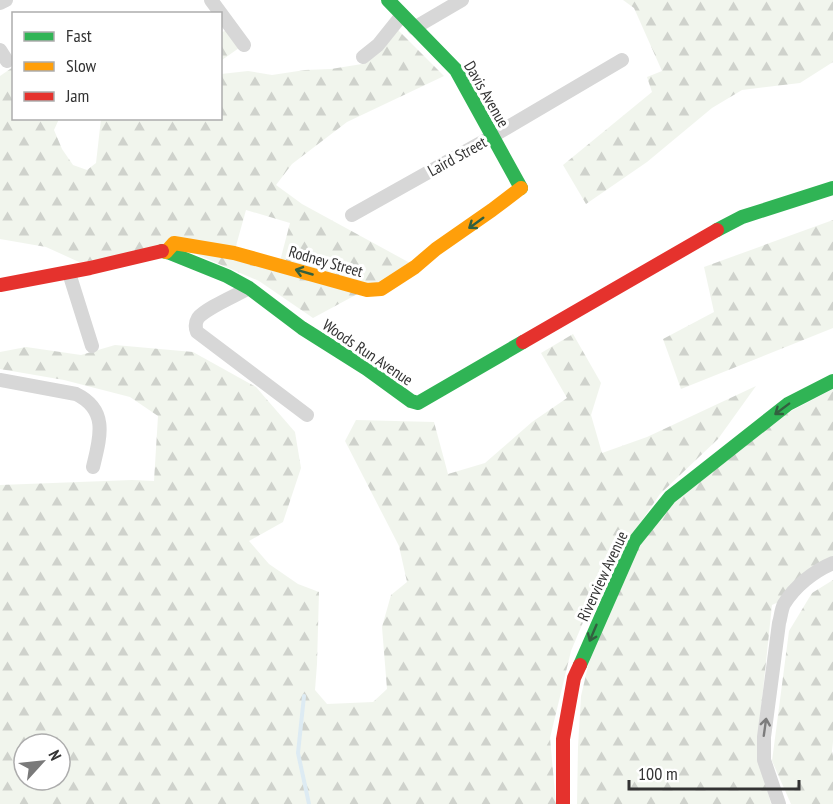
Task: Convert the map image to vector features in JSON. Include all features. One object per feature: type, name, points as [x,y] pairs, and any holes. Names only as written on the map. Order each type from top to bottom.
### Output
[{"type":"street","points":[[0,3],[6,0]]},
{"type":"street","name":"Davis Avenue","points":[[388,0],[456,70],[522,187]]},
{"type":"street","points":[[414,27],[462,0]]},
{"type":"street","points":[[222,15],[244,45]]},
{"type":"street","points":[[363,57],[378,45],[402,15]]},
{"type":"street","name":"Laird Street","points":[[352,215],[622,60]]},
{"type":"street","name":"Rodney Street","points":[[165,252],[174,243],[216,249],[367,290],[377,290],[415,267],[436,249],[522,187]]},
{"type":"street","name":"Woods Run Avenue","points":[[165,252],[227,276],[249,288],[302,328],[367,369],[411,401],[418,403],[733,221],[833,188]]},
{"type":"street","points":[[0,285],[165,252]]},
{"type":"street","points":[[69,273],[92,346]]},
{"type":"street","points":[[249,288],[206,312],[197,320],[195,328],[197,332],[307,415]]},
{"type":"street","points":[[0,380],[76,394],[85,398],[96,411],[100,425],[93,467]]},
{"type":"street","name":"Riverview Avenue","points":[[563,804],[563,740],[574,678],[634,542],[670,497],[788,404],[833,381]]},
{"type":"street","points":[[779,804],[764,760],[764,737],[779,623],[783,606],[799,585],[833,563]]},
{"type":"green space","points":[[623,0],[833,0],[833,62],[800,83],[742,90],[712,108],[647,162],[586,204],[563,165],[652,92],[647,77],[662,71],[634,8]]},
{"type":"green space","points":[[397,29],[444,76],[347,122],[292,164],[276,185],[302,204],[410,263],[313,318],[259,281],[191,252],[79,262],[46,247],[0,239],[0,76],[12,68],[12,120],[59,120],[54,130],[62,149],[73,165],[87,170],[96,163],[101,120],[222,120],[222,74],[248,71],[272,75],[362,64],[384,45]],"holes":[[[246,210],[290,223],[279,265],[234,253]]]},
{"type":"green space","points":[[226,30],[239,48],[222,60],[222,32]]},
{"type":"green space","points":[[833,220],[833,328],[681,389],[663,339],[714,312],[704,267]]},
{"type":"green space","points":[[573,334],[601,383],[591,415],[602,453],[647,437],[756,386],[718,439],[660,494],[600,582],[571,651],[550,738],[556,804],[0,804],[0,485],[154,481],[158,416],[130,397],[64,380],[0,369],[0,352],[26,347],[81,355],[115,345],[193,352],[256,387],[295,432],[301,468],[283,522],[249,541],[269,564],[298,584],[319,592],[315,690],[327,704],[373,702],[387,689],[382,627],[391,595],[407,582],[399,546],[345,441],[356,420],[434,422],[448,474],[485,463],[532,422],[567,398],[541,353]]},
{"type":"green space","points":[[833,389],[833,558],[794,595],[772,605],[759,728],[760,763],[771,804],[577,804],[581,696],[602,607],[662,510],[780,417]]},
{"type":"green space","points":[[833,580],[833,804],[791,804],[772,761],[789,631],[812,593]]},
{"type":"waterway","points":[[304,696],[298,753],[309,804]]},
{"type":"traffic: fast","points":[[388,0],[456,70],[521,188]]},
{"type":"traffic: fast","points":[[717,230],[742,217],[833,188]]},
{"type":"traffic: fast","points":[[162,251],[227,276],[249,288],[302,328],[367,369],[411,401],[418,403],[523,342]]},
{"type":"traffic: fast","points":[[580,665],[634,542],[670,497],[788,404],[833,381]]},
{"type":"traffic: slow","points":[[166,252],[174,243],[234,253],[367,290],[381,289],[415,267],[436,249],[521,188]]},
{"type":"traffic: jam","points":[[523,342],[717,230]]},
{"type":"traffic: jam","points":[[0,285],[90,268],[162,251]]},
{"type":"traffic: jam","points":[[563,804],[563,739],[574,678],[580,665]]}]
